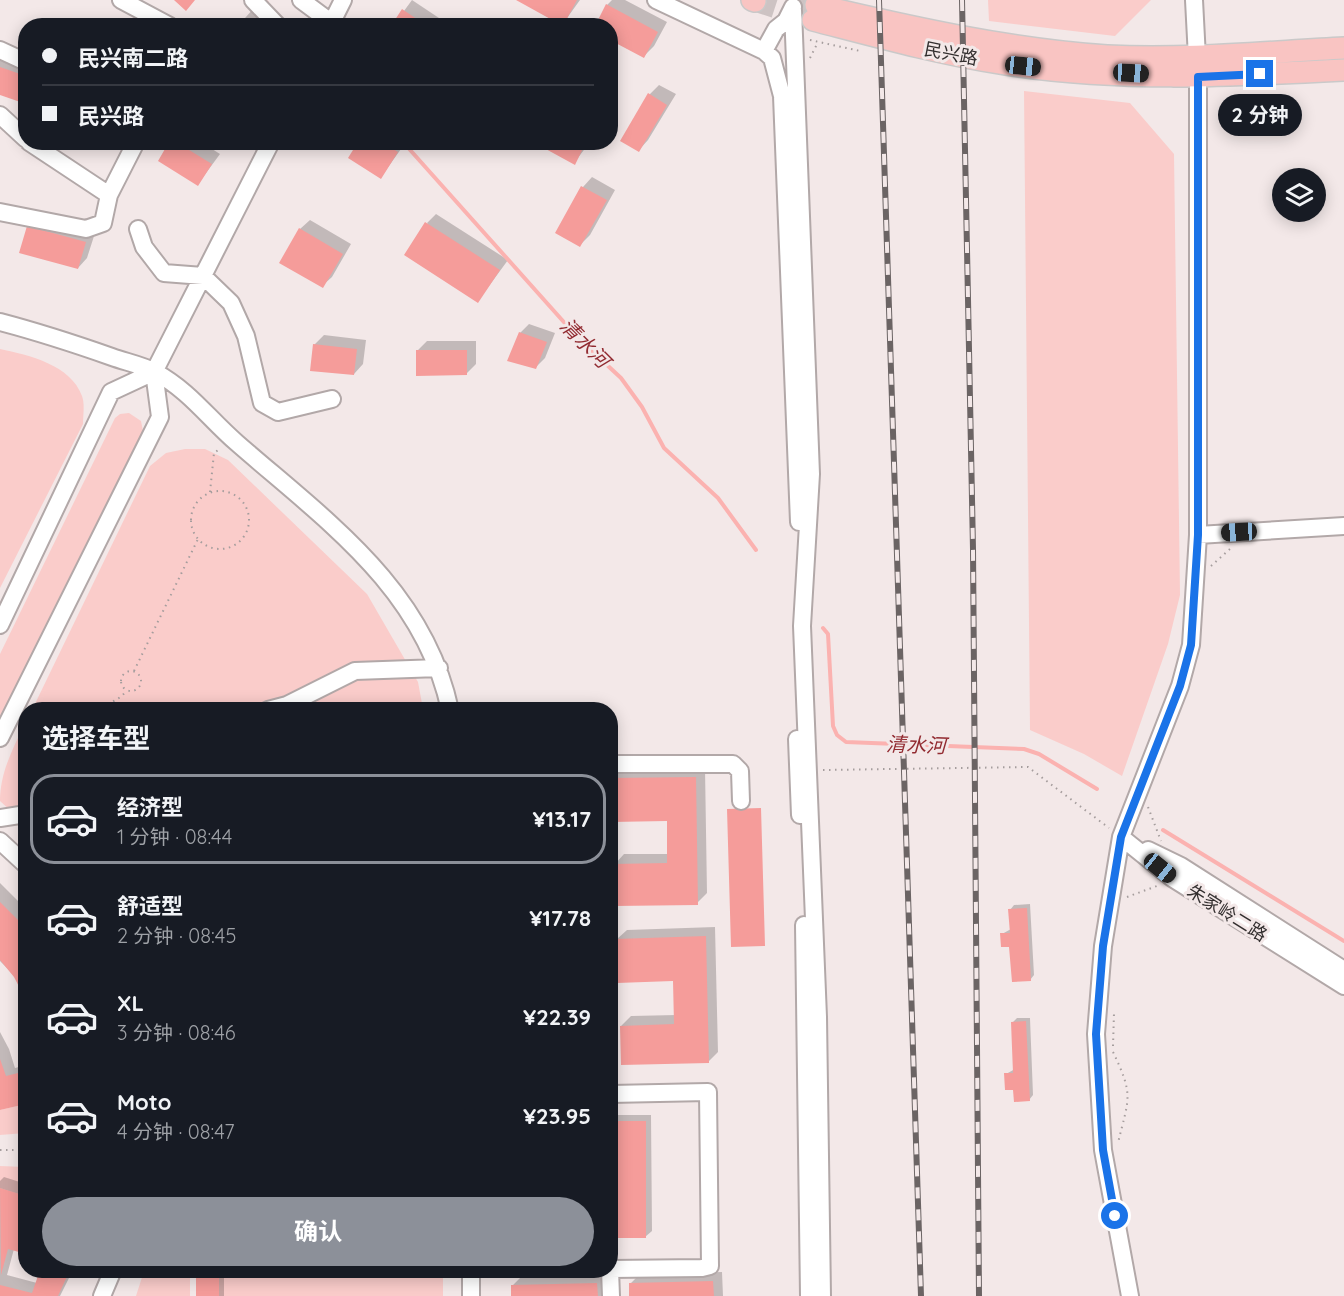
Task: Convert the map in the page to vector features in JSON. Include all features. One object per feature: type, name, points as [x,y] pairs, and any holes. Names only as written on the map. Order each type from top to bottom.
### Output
[{"type":"main road","name":"民兴路","points":[[1344,48],[1197,55],[1109,56],[1008,46],[815,12],[932,51],[1000,64],[1067,71],[1198,77],[1344,70]]},
{"type":"street","points":[[121,0],[155,18]]},
{"type":"street","points":[[253,0],[270,18]]},
{"type":"street","points":[[301,0],[324,18]]},
{"type":"street","points":[[334,18],[343,0]]},
{"type":"street","points":[[656,0],[764,51],[772,57],[780,83],[799,535],[792,626],[803,900],[809,1296]]},
{"type":"street","points":[[1130,1296],[1103,1150],[1096,1034],[1103,946],[1121,837],[1180,686],[1191,645],[1198,535],[1198,77],[1194,0]]},
{"type":"street","points":[[764,51],[776,28],[793,5]]},
{"type":"street","points":[[793,5],[811,474],[802,626],[810,771],[818,1017],[822,1296]]},
{"type":"street","points":[[0,50],[18,58]]},
{"type":"street","points":[[0,115],[18,132]]},
{"type":"street","points":[[41,150],[109,195]]},
{"type":"street","points":[[0,212],[86,229],[104,223],[109,195],[132,150]]},
{"type":"street","points":[[0,738],[160,417],[154,372],[267,150]]},
{"type":"street","points":[[138,229],[144,247],[164,273],[203,276],[231,303],[246,336],[262,403],[278,412],[332,399]]},
{"type":"street","points":[[0,322],[52,335],[154,372],[201,405],[233,440],[360,551],[384,577],[416,619],[439,668],[448,702]]},
{"type":"street","points":[[0,625],[111,393],[154,372]]},
{"type":"street","points":[[1198,535],[1344,526]]},
{"type":"street","points":[[293,702],[355,671],[439,668]]},
{"type":"street","points":[[618,764],[733,764],[740,771],[741,801]]},
{"type":"street","points":[[0,818],[18,815]]},
{"type":"street","name":"朱家岭二路","points":[[1121,837],[1181,866],[1344,970]]},
{"type":"street","name":"朱家岭二路","points":[[1121,837],[1172,878],[1344,986]]},
{"type":"street","points":[[0,841],[18,858]]},
{"type":"street","points":[[618,1094],[708,1092],[710,1266],[618,1270]]},
{"type":"street","points":[[102,1296],[110,1278]]},
{"type":"street","points":[[471,1278],[471,1296]]},
{"type":"street","points":[[610,1278],[611,1296]]},
{"type":"path","points":[[210,492],[214,453],[233,440]]},
{"type":"path","points":[[220,490],[238,496],[245,503],[250,522],[247,532],[234,546],[214,549],[198,539],[191,522],[192,513],[202,497],[210,492],[220,490]]},
{"type":"path","points":[[134,671],[198,539]]},
{"type":"path","points":[[1209,567],[1233,546]]},
{"type":"path","points":[[126,690],[121,682],[122,676],[126,672],[134,671]]},
{"type":"path","points":[[126,690],[136,690],[141,685],[141,678],[134,671]]},
{"type":"path","points":[[112,702],[124,695],[126,690]]},
{"type":"path","points":[[810,771],[1028,767],[1121,837]]},
{"type":"path","points":[[1148,806],[1161,841],[1166,844]]},
{"type":"path","points":[[1126,906],[1127,896]]},
{"type":"path","points":[[1114,1004],[1113,1051],[1127,1082],[1130,1096],[1117,1145]]},
{"type":"path","points":[[0,1150],[18,1150]]},
{"type":"shaded area","points":[[988,0],[1151,0],[1115,36],[989,21]]},
{"type":"shaded area","points":[[1024,91],[1130,103],[1174,154],[1180,595],[1168,644],[1122,776],[1084,754],[1030,730]]},
{"type":"shaded area","points":[[0,349],[36,358],[59,369],[77,385],[84,406],[83,424],[0,588]]},
{"type":"shaded area","points":[[129,413],[141,421],[143,431],[0,724],[0,654],[115,418],[120,414]]},
{"type":"shaded area","points":[[185,449],[205,449],[228,460],[367,594],[418,682],[422,702],[36,702],[150,466],[166,453]]},
{"type":"shaded area","points":[[18,738],[18,818],[0,801],[2,780]]},
{"type":"shaded area","points":[[18,1106],[18,1134],[0,1135],[0,1110]]},
{"type":"shaded area","points":[[0,1166],[18,1167],[18,1194],[0,1188]]},
{"type":"shaded area","points":[[142,1278],[190,1278],[190,1296],[136,1296]]},
{"type":"shaded area","points":[[219,1278],[443,1278],[443,1296],[219,1296]]},
{"type":"building","points":[[174,0],[195,0],[186,11]]},
{"type":"building","points":[[516,0],[577,0],[567,18],[549,18]]},
{"type":"building","points":[[606,4],[658,32],[644,58],[618,44],[618,18],[599,18]]},
{"type":"building","points":[[402,9],[415,18],[396,18]]},
{"type":"building","points":[[0,67],[18,73],[18,101],[0,95]]},
{"type":"building","points":[[648,93],[667,105],[639,152],[620,141]]},
{"type":"building","points":[[164,150],[189,150],[212,164],[198,186],[158,161]]},
{"type":"building","points":[[353,150],[395,150],[398,152],[381,179],[348,158]]},
{"type":"building","points":[[548,150],[582,150],[575,165]]},
{"type":"building","points":[[581,186],[607,200],[580,247],[555,233]]},
{"type":"building","points":[[425,222],[500,270],[478,303],[404,255]]},
{"type":"building","points":[[27,226],[86,242],[78,269],[19,253]]},
{"type":"building","points":[[299,228],[343,254],[323,288],[279,263]]},
{"type":"building","points":[[519,332],[547,342],[536,369],[507,361]]},
{"type":"building","points":[[313,344],[357,349],[354,375],[310,371]]},
{"type":"building","points":[[416,350],[467,350],[467,375],[416,376]]},
{"type":"building","points":[[696,777],[698,905],[618,906],[618,864],[667,863],[667,821],[618,822],[618,778]]},
{"type":"building","points":[[761,808],[765,946],[731,947],[727,809]]},
{"type":"building","points":[[0,902],[18,920],[18,985],[0,960]]},
{"type":"building","points":[[1027,908],[1031,981],[1012,982],[1009,947],[1001,947],[1000,933],[1010,933],[1008,909]]},
{"type":"building","points":[[706,936],[709,1063],[621,1065],[620,1026],[674,1024],[673,981],[618,983],[618,939]]},
{"type":"building","points":[[1026,1021],[1030,1101],[1014,1102],[1013,1090],[1005,1090],[1004,1073],[1013,1073],[1011,1022]]},
{"type":"building","points":[[0,1059],[6,1076],[18,1073],[18,1106],[0,1110]]},
{"type":"building","points":[[618,1121],[646,1121],[646,1238],[618,1238]]},
{"type":"building","points":[[0,1188],[18,1194],[18,1252],[8,1249],[1,1275]]},
{"type":"building","points":[[37,1278],[66,1278],[58,1296],[0,1296],[0,1285],[32,1293]]},
{"type":"building","points":[[196,1278],[219,1278],[219,1296],[196,1296]]},
{"type":"building","points":[[713,1281],[714,1296],[629,1296],[629,1283]]},
{"type":"building","points":[[597,1283],[598,1296],[511,1296],[511,1285]]},
{"type":"waterway","name":"清水河","points":[[264,0],[267,3]]},
{"type":"waterway","name":"清水河","points":[[410,150],[579,339],[621,378],[642,407],[664,448],[718,498],[756,550]]},
{"type":"waterway","name":"清水河","points":[[823,628],[828,634],[833,726],[837,735],[846,742],[1024,749],[1039,754],[1097,789]]},
{"type":"waterway","name":"清水河","points":[[1163,830],[1344,941]]},
{"type":"tunnel","points":[[799,0],[816,5]]},
{"type":"tunnel","points":[[755,1],[813,20]]},
{"type":"railway","points":[[879,0],[921,1296]]},
{"type":"railway","points":[[962,0],[973,549],[979,1296]]},
{"type":"route","points":[[1115,1216],[1103,1150],[1096,1034],[1103,946],[1121,837],[1180,686],[1191,645],[1198,535],[1198,77],[1260,74]]}]
